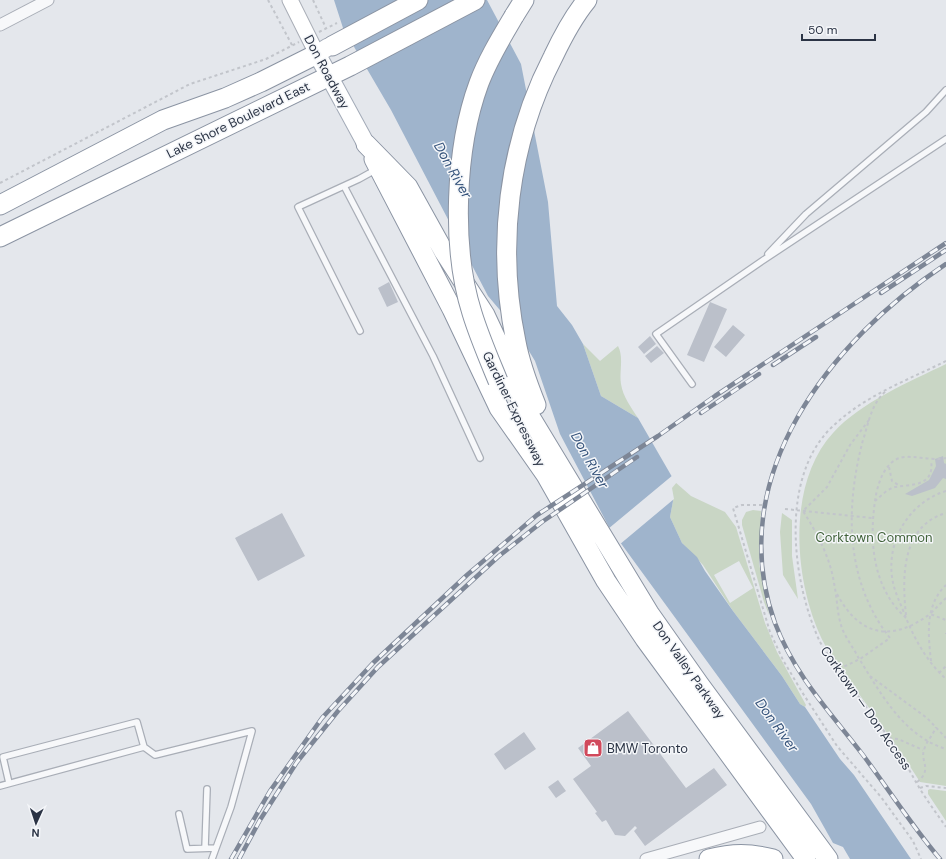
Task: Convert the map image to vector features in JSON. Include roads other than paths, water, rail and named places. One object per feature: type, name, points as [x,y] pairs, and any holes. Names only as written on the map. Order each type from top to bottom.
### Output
[{"type":"highway","name":"Lake Shore Boulevard East","points":[[1,203],[163,120],[225,98],[262,82],[418,0]]},
{"type":"highway","name":"Lake Shore Boulevard East","points":[[0,237],[350,66],[475,0]]},
{"type":"highway","name":"Gardiner Expressway","points":[[524,0],[495,47],[479,84],[467,127],[460,169],[458,221],[464,269],[472,312],[498,381],[555,473]]},
{"type":"highway","points":[[555,473],[541,419],[516,343],[510,304],[507,221],[515,159],[531,104],[541,80],[568,29],[587,0]]},
{"type":"highway","points":[[366,144],[408,187],[443,250],[485,315],[523,405],[555,473]]},
{"type":"highway","points":[[366,144],[452,310],[499,408],[555,473]]},
{"type":"highway","name":"Don Valley Parkway","points":[[555,473],[606,581],[636,626],[806,859]]},
{"type":"highway","name":"Don Valley Parkway","points":[[555,473],[649,613],[699,684],[828,859]]},
{"type":"highway","points":[[709,859],[727,855],[752,854],[773,859]]},
{"type":"main road","name":"Don Roadway","points":[[324,50],[328,76],[366,144]]},
{"type":"street","points":[[0,25],[48,0]]},
{"type":"street","name":"Don Roadway","points":[[290,0],[324,50]]},
{"type":"street","points":[[646,859],[760,827]]},
{"type":"lane","points":[[762,261],[806,214],[926,112],[946,90]]},
{"type":"lane","points":[[692,384],[656,334],[946,138]]},
{"type":"lane","points":[[360,331],[298,207],[344,186],[378,167]]},
{"type":"lane","points":[[344,186],[433,356],[480,458]]},
{"type":"lane","points":[[9,783],[2,757],[137,722],[144,747],[155,755],[252,731],[231,807],[212,859]]},
{"type":"lane","points":[[0,786],[144,747]]},
{"type":"lane","points":[[205,848],[207,789]]},
{"type":"lane","points":[[180,814],[187,849],[216,848]]},
{"type":"water","name":"Don River","points":[[334,0],[487,0],[521,64],[548,202],[557,306],[572,325],[583,344],[601,396],[638,418],[675,482],[670,488],[673,501],[670,517],[682,543],[697,557],[733,611],[782,676],[800,704],[805,707],[840,759],[854,775],[911,859],[850,859],[843,847],[833,843],[811,804],[609,527],[560,434],[535,361],[515,328],[488,296],[391,110],[343,28]]},
{"type":"railway","points":[[231,859],[270,791],[322,718],[373,663],[467,575],[537,515],[658,436],[715,396],[946,243]]},
{"type":"railway","points":[[881,293],[946,250]]},
{"type":"railway","points":[[940,859],[803,677],[783,642],[775,623],[762,569],[763,516],[775,465],[798,417],[827,372],[863,332],[903,295],[946,264]]},
{"type":"railway","points":[[773,365],[816,337]]},
{"type":"railway","points":[[701,413],[759,374]]},
{"type":"railway","points":[[239,859],[260,820],[297,762],[338,711],[378,667],[499,556],[542,522],[637,457]]},
{"type":"place","name":"BMW Toronto","points":[[593,748]]},
{"type":"park label","name":"Corktown Common","points":[[874,537]]}]
